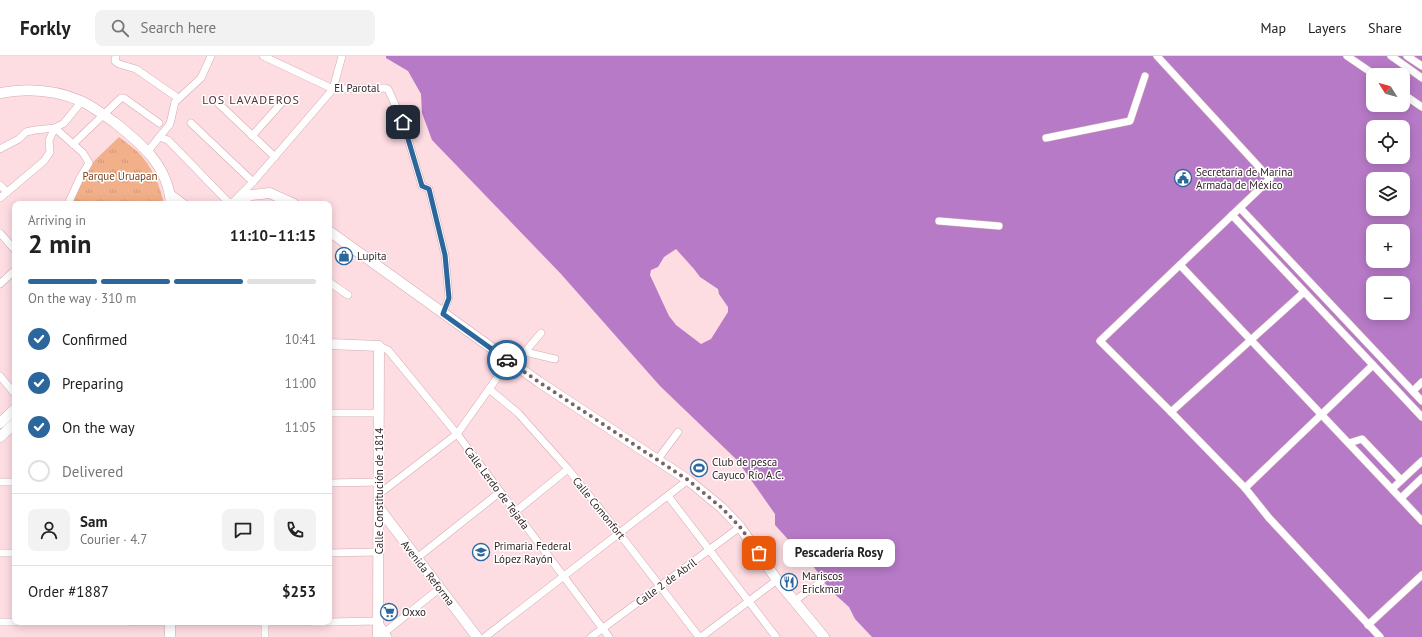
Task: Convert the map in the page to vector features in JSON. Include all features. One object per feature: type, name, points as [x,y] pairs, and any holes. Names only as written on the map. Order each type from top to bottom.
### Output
[{"type":"street","points":[[116,56],[115,61],[119,64],[136,69],[178,98]]},
{"type":"street","points":[[148,151],[170,124],[175,102],[201,78],[210,56]]},
{"type":"street","name":"El Parotal","points":[[263,56],[333,89],[388,89],[403,122],[422,186],[429,189],[440,232],[445,255],[449,298],[443,314]]},
{"type":"street","points":[[234,201],[253,182],[333,89],[342,56]]},
{"type":"street","points":[[1157,56],[1270,179],[1100,341],[1245,488],[1269,518],[1380,637]]},
{"type":"street","points":[[1347,56],[1366,69]]},
{"type":"street","points":[[1391,56],[1422,78]]},
{"type":"street","points":[[1407,56],[1422,66]]},
{"type":"street","points":[[1046,138],[1130,122],[1145,76]]},
{"type":"street","points":[[0,94],[14,91],[44,91],[82,101],[104,115],[148,151],[158,166],[170,193],[171,201]]},
{"type":"street","points":[[73,144],[121,98],[124,98],[159,123]]},
{"type":"street","points":[[252,136],[285,99]]},
{"type":"street","points":[[1410,99],[1422,107]]},
{"type":"street","points":[[0,149],[19,139],[26,132],[54,128],[64,123],[82,101]]},
{"type":"street","points":[[219,104],[275,157]]},
{"type":"street","points":[[191,123],[253,182]]},
{"type":"street","points":[[54,128],[83,153],[90,163],[80,178],[69,201]]},
{"type":"street","points":[[0,198],[44,161],[50,152],[49,140],[54,128]]},
{"type":"street","points":[[159,137],[168,140],[228,201]]},
{"type":"street","points":[[0,185],[7,192]]},
{"type":"street","points":[[170,193],[181,201]]},
{"type":"street","points":[[238,201],[251,195],[270,193],[287,201]]},
{"type":"street","points":[[1240,208],[1422,401]]},
{"type":"street","points":[[1232,215],[1422,417]]},
{"type":"street","points":[[939,221],[999,226]]},
{"type":"street","points":[[0,233],[12,245]]},
{"type":"street","points":[[332,233],[539,382],[688,480],[722,508],[740,527],[777,580],[819,635]]},
{"type":"street","points":[[1180,265],[1422,521]]},
{"type":"street","points":[[0,284],[12,273]]},
{"type":"street","points":[[332,284],[348,295]]},
{"type":"street","points":[[1171,412],[1304,292]]},
{"type":"street","points":[[379,494],[457,434],[509,361],[518,359],[541,333]]},
{"type":"street","points":[[332,344],[379,346]]},
{"type":"street","name":"Calle Constitución de 1814","points":[[379,346],[378,622],[382,636]]},
{"type":"street","name":"Calle Lerdo de Tejada","points":[[379,346],[388,350],[457,434],[609,637]]},
{"type":"street","points":[[524,352],[555,359]]},
{"type":"street","points":[[1245,488],[1373,365]]},
{"type":"street","points":[[0,376],[12,390]]},
{"type":"street","points":[[1413,391],[1422,382]]},
{"type":"street","name":"Calle Comonfort","points":[[489,389],[518,413],[568,469],[619,533],[659,587],[700,637]]},
{"type":"street","points":[[0,423],[12,412]]},
{"type":"street","points":[[332,413],[379,414]]},
{"type":"street","points":[[0,437],[12,426]]},
{"type":"street","points":[[658,459],[678,432]]},
{"type":"street","points":[[1349,443],[1362,439],[1401,480]]},
{"type":"street","points":[[1392,489],[1422,461]]},
{"type":"street","points":[[515,512],[568,469]]},
{"type":"street","points":[[1401,498],[1422,478]]},
{"type":"street","points":[[485,637],[688,480]]},
{"type":"street","points":[[0,482],[12,482]]},
{"type":"street","points":[[332,483],[379,482]]},
{"type":"street","points":[[417,558],[500,492]]},
{"type":"street","points":[[668,496],[776,637]]},
{"type":"street","name":"Avenida Reforma","points":[[378,508],[477,637]]},
{"type":"street","name":"Calle 2 de Abril","points":[[591,637],[740,527]]},
{"type":"street","points":[[332,553],[378,548],[379,536],[382,533],[397,533]]},
{"type":"street","points":[[0,553],[12,553]]},
{"type":"street","points":[[1368,625],[1422,575]]},
{"type":"street","points":[[700,637],[777,580]]},
{"type":"street","points":[[794,601],[821,582]]},
{"type":"street","points":[[382,636],[440,588]]},
{"type":"street","points":[[0,622],[12,622]]},
{"type":"street","points":[[332,622],[378,622]]},
{"type":"street","points":[[170,625],[170,637]]},
{"type":"street","points":[[266,625],[266,637]]},
{"type":"green space","name":"Parque Uruapan","points":[[119,137],[144,158],[158,183],[163,201],[72,201],[91,164]]},
{"type":"green space","points":[[145,199],[152,201],[139,201]]},
{"type":"shaded area","points":[[386,56],[1422,56],[1422,637],[872,637],[855,619],[849,607],[829,589],[804,554],[794,546],[775,525],[775,514],[737,460],[660,386],[561,274],[432,140],[422,113],[421,94],[408,71],[386,58]],"holes":[[[676,249],[700,277],[718,289],[719,294],[728,307],[728,312],[711,339],[701,344],[676,325],[669,316],[650,275],[651,270],[658,267],[664,257]]]},
{"type":"way so far","points":[[507,360],[688,480],[722,508],[740,527],[759,553]]},
{"type":"place","name":"Secretaría de Marina Armada de México","points":[[1183,178]]},
{"type":"place","name":"Lupita","points":[[344,256]]},
{"type":"place","name":"Club de pesca Cayuco Río A.C.","points":[[699,468]]},
{"type":"place","name":"Primaria Federal López Rayón","points":[[481,552]]},
{"type":"place","name":"Pescadería Rosy","points":[[759,553]]},
{"type":"place","name":"Mariscos Erickmar","points":[[789,582]]},
{"type":"place","name":"Oxxo","points":[[389,612]]},
{"type":"district","name":"LOS LAVADEROS","points":[[251,100]]},
{"type":"route","points":[[403,122],[422,186],[429,189],[445,255],[449,298],[443,314],[507,360]]}]
